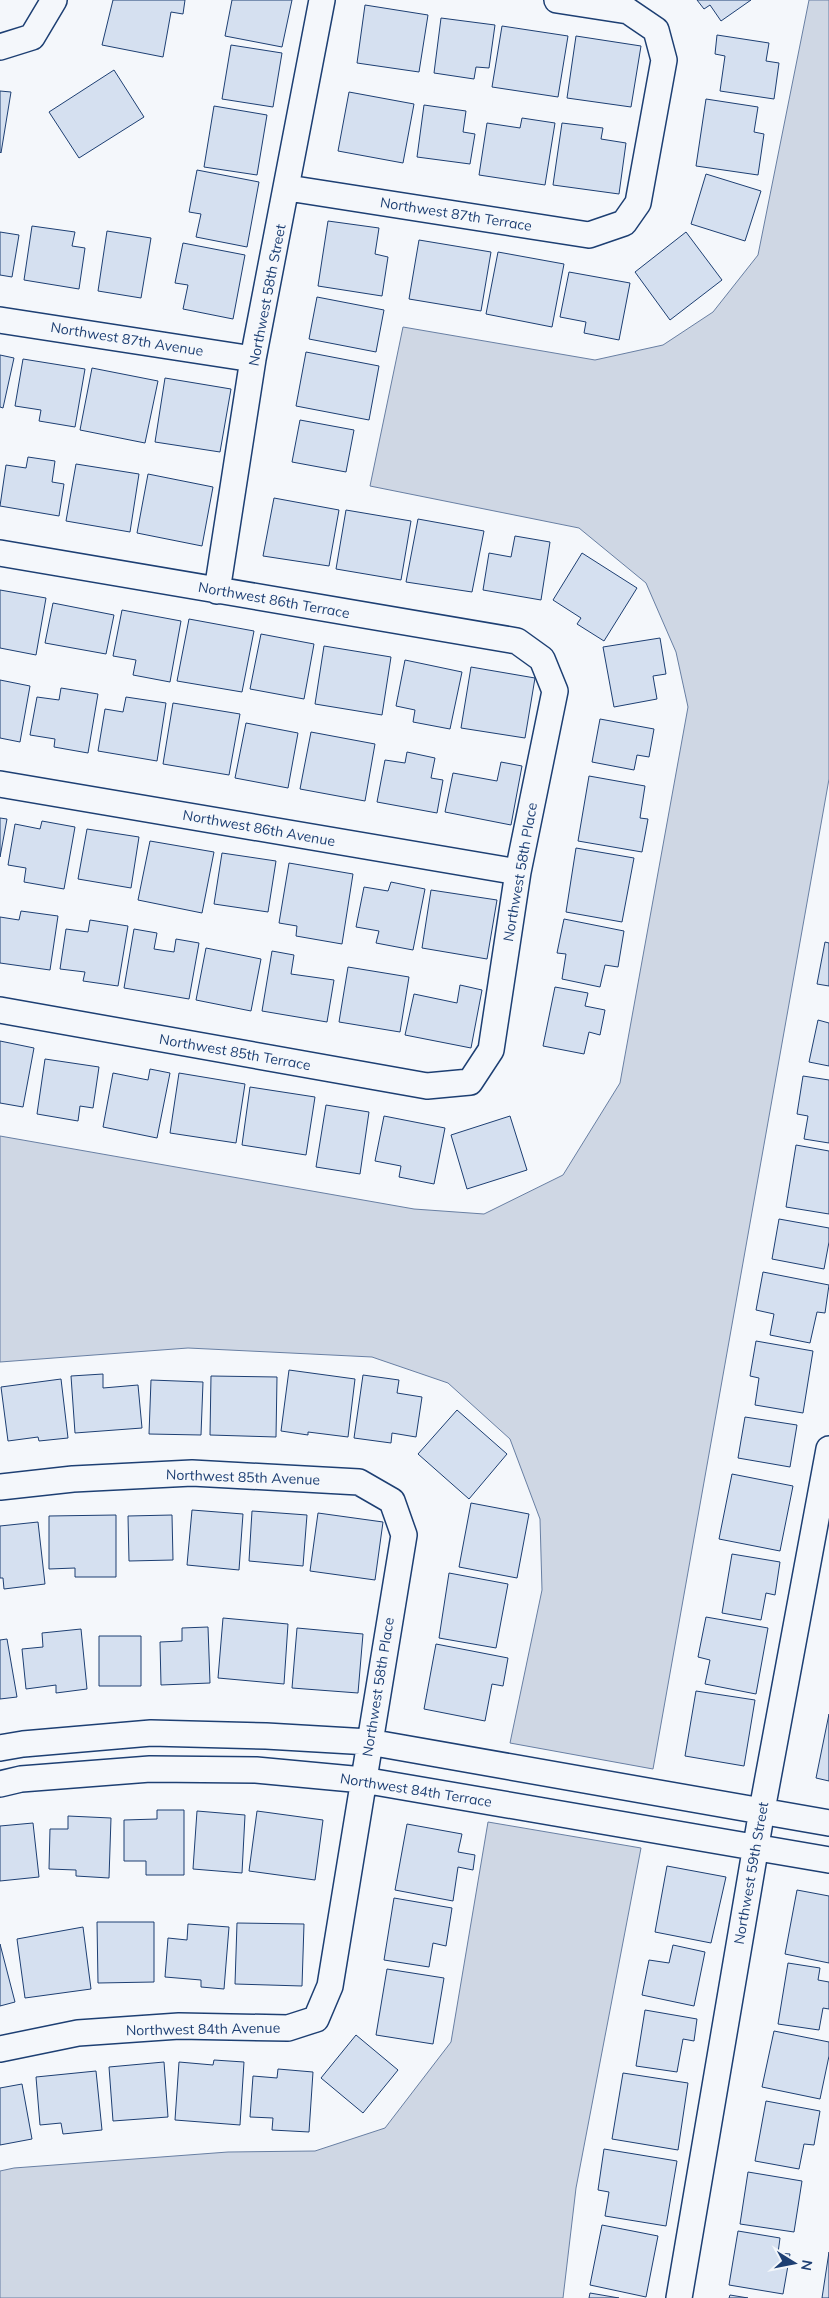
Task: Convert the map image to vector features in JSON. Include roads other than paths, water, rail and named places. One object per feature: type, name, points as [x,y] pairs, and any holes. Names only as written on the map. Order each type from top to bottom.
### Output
[{"type":"street","points":[[0,46],[32,37],[54,0]]},
{"type":"street","name":"Northwest 58th Street","points":[[217,591],[254,359],[288,188],[322,0]]},
{"type":"street","name":"Northwest 87th Terrace","points":[[288,188],[589,235],[624,223],[638,203],[664,60],[656,30],[628,11],[557,0]]},
{"type":"street","name":"Northwest 87th Avenue","points":[[0,320],[254,359]]},
{"type":"street","name":"Northwest 86th Terrace","points":[[0,553],[517,642],[542,659]]},
{"type":"street","name":"Northwest 58th Place","points":[[470,1082],[491,1050],[518,872],[555,691],[542,659]]},
{"type":"street","name":"Northwest 86th Avenue","points":[[0,784],[518,872]]},
{"type":"street","name":"Northwest 85th Terrace","points":[[0,1010],[428,1086],[470,1082]]},
{"type":"street","name":"Northwest 59th Street","points":[[679,2298],[755,1847],[829,1449]]},
{"type":"street","name":"Northwest 85th Avenue","points":[[0,1488],[74,1479],[192,1473],[359,1482],[392,1501]]},
{"type":"street","name":"Northwest 58th Place","points":[[316,2019],[330,1986],[404,1535],[392,1501]]},
{"type":"street","points":[[0,1748],[23,1744],[151,1733],[266,1736],[369,1742],[829,1823]]},
{"type":"street","name":"Northwest 84th Terrace","points":[[0,1784],[21,1779],[150,1769],[256,1770],[363,1780],[829,1860]]},
{"type":"street","name":"Northwest 84th Avenue","points":[[0,2049],[78,2033],[179,2026],[288,2028],[316,2019]]}]
